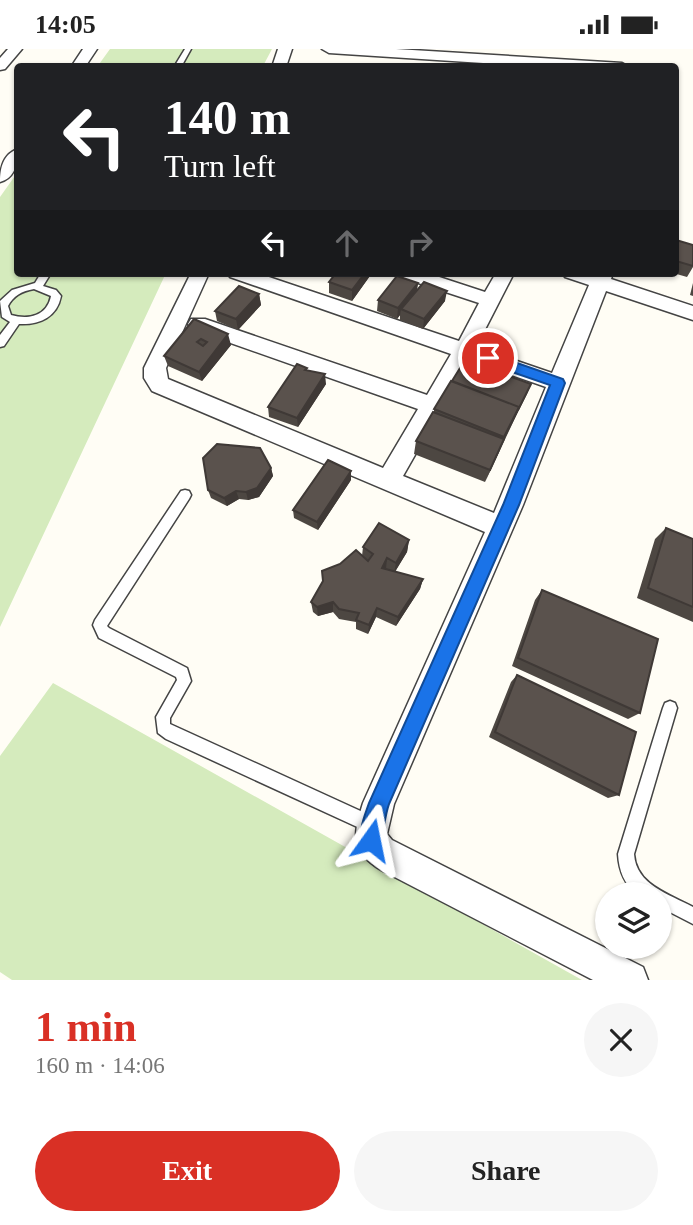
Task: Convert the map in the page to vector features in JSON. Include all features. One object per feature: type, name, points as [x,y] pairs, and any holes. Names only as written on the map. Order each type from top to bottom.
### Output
[{"type":"street","points":[[0,66],[15,49]]},
{"type":"street","points":[[329,49],[394,56],[539,63]]},
{"type":"street","points":[[2,172],[14,158]]},
{"type":"street","points":[[198,277],[155,368],[155,378],[160,385],[500,527]]},
{"type":"street","points":[[249,277],[558,383]]},
{"type":"street","points":[[419,277],[491,300]]},
{"type":"street","points":[[388,481],[503,277]]},
{"type":"street","points":[[630,980],[381,851],[371,840],[372,825],[511,505],[602,278],[693,313]]},
{"type":"street","points":[[179,317],[432,405]]},
{"type":"lane","points":[[38,286],[44,277]]},
{"type":"lane","points":[[38,286],[56,296],[53,307],[40,318],[16,321],[3,312],[6,294],[38,286]]},
{"type":"lane","points":[[0,343],[16,321]]},
{"type":"lane","points":[[186,495],[103,616],[100,625],[104,633],[182,673],[184,681],[163,717],[163,728],[171,734],[372,825]]},
{"type":"lane","points":[[633,882],[626,869],[626,854],[670,708]]},
{"type":"lane","points":[[672,905],[693,916]]},
{"type":"green space","points":[[110,49],[272,49],[265,63],[100,63]]},
{"type":"green space","points":[[14,177],[14,277],[164,277],[0,627],[0,197]]},
{"type":"green space","points":[[53,683],[582,980],[12,980],[0,972],[0,756]]},
{"type":"building","points":[[679,241],[693,245],[693,266],[679,262]]},
{"type":"building","points":[[333,277],[362,277],[352,290],[329,282]]},
{"type":"building","points":[[396,277],[418,283],[398,308],[378,300]]},
{"type":"building","points":[[424,282],[447,291],[424,319],[401,309]]},
{"type":"building","points":[[239,286],[259,294],[236,319],[215,311]]},
{"type":"building","points":[[194,319],[228,334],[199,372],[164,356]],"holes":[[[201,339],[207,342],[203,346],[197,342]]]},
{"type":"building","points":[[465,360],[531,384],[518,410],[519,407],[452,381]]},
{"type":"building","points":[[297,364],[307,368],[305,370],[325,374],[297,418],[268,407]]},
{"type":"building","points":[[451,381],[519,407],[504,437],[434,409]]},
{"type":"building","points":[[433,412],[504,439],[490,470],[416,441]]},
{"type":"building","points":[[217,444],[260,448],[271,468],[257,488],[246,492],[236,491],[224,498],[208,490],[203,458]]},
{"type":"building","points":[[328,460],[351,471],[317,522],[293,510]]},
{"type":"building","points":[[379,523],[409,540],[396,563],[387,558],[382,568],[423,579],[398,617],[377,608],[369,625],[356,620],[359,613],[339,609],[333,602],[317,607],[311,602],[323,581],[322,571],[340,564],[356,550],[368,561],[373,554],[363,547]]},
{"type":"building","points":[[666,528],[693,539],[693,607],[648,588]]},
{"type":"building","points":[[542,590],[658,639],[640,713],[518,658]]},
{"type":"building","points":[[517,675],[636,732],[619,795],[495,732]]},
{"type":"route","points":[[371,840],[372,825],[379,803],[511,505],[558,383],[488,358]]}]
